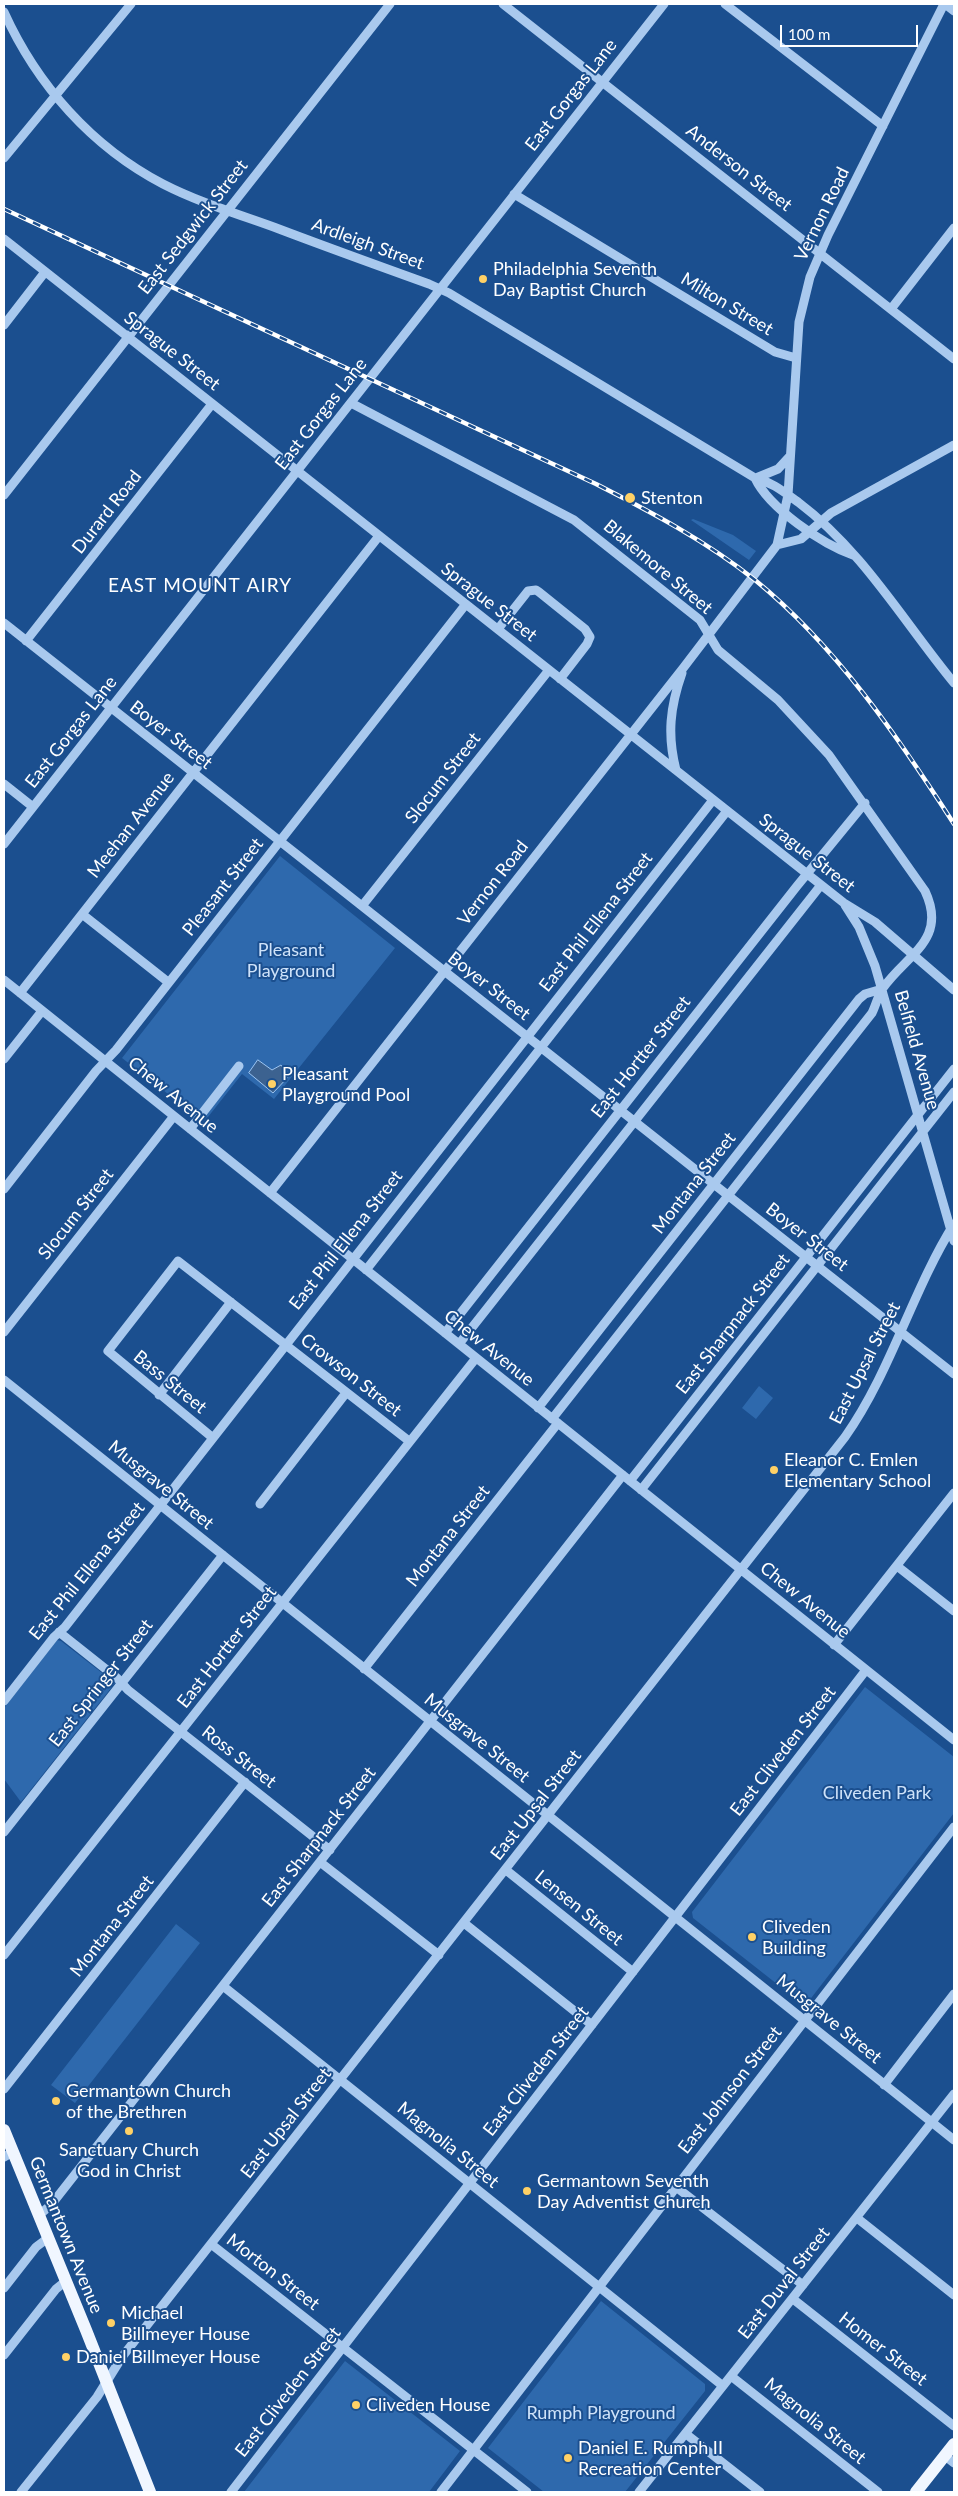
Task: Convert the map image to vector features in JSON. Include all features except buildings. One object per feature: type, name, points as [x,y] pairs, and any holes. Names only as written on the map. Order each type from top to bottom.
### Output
[{"type":"main road","name":"Germantown Avenue","points":[[4,2130],[8,2154],[39,2215],[150,2492]]},
{"type":"main road","points":[[916,2492],[950,2459],[954,2444]]},
{"type":"street","points":[[4,158],[131,4]]},
{"type":"street","name":"East Sedgwick Street","points":[[4,495],[390,4]]},
{"type":"street","name":"Anderson Street","points":[[503,4],[954,359]]},
{"type":"street","name":"East Gorgas Lane","points":[[4,844],[664,4]]},
{"type":"street","points":[[725,4],[883,126]]},
{"type":"street","points":[[945,4],[954,11]]},
{"type":"street","name":"Vernon Road","points":[[270,1193],[630,734],[684,668],[777,545],[786,513],[788,495],[801,307],[820,252],[945,4]]},
{"type":"street","name":"Ardleigh Street","points":[[4,12],[34,67],[55,95],[95,136],[127,161],[164,184],[227,210],[440,289],[755,478],[768,481],[788,495],[821,520],[845,543],[853,556],[893,601],[954,683]]},
{"type":"street","name":"Milton Street","points":[[514,194],[775,352],[796,358]]},
{"type":"street","points":[[890,309],[954,228]]},
{"type":"street","name":"Sprague Street","points":[[4,239],[821,885],[844,903],[875,922],[954,990]]},
{"type":"street","points":[[4,325],[46,272]]},
{"type":"street","name":"Blakemore Street","points":[[350,403],[574,520],[700,620],[718,650],[766,688],[804,726],[829,755],[865,803],[925,891],[931,905]]},
{"type":"street","name":"Durard Road","points":[[26,641],[212,404]]},
{"type":"street","points":[[777,545],[801,539],[821,520],[954,445]]},
{"type":"street","points":[[755,478],[778,469],[790,456]]},
{"type":"street","name":"Ardleigh Street","points":[[755,478],[769,499],[786,513],[831,546],[853,556]]},
{"type":"street","name":"Meehan Avenue","points":[[20,993],[379,536]]},
{"type":"street","points":[[498,629],[525,594],[531,590],[539,592],[578,623],[589,633],[590,637],[587,644],[560,679]]},
{"type":"street","name":"Pleasant Street","points":[[4,1189],[466,604]]},
{"type":"street","name":"Boyer Street","points":[[4,622],[954,1374]]},
{"type":"street","points":[[676,770],[669,729],[676,693],[684,668]]},
{"type":"street","name":"Slocum Street","points":[[362,906],[549,670]]},
{"type":"street","points":[[4,784],[33,807]]},
{"type":"street","name":"East Phil Ellena Street","points":[[4,1701],[213,1438],[713,800]]},
{"type":"street","name":"East Hortter Street","points":[[445,1333],[865,803]]},
{"type":"street","name":"East Phil Ellena Street","points":[[366,1270],[728,811]]},
{"type":"street","name":"East Hortter Street","points":[[459,1344],[821,885]]},
{"type":"street","name":"Belfield Avenue","points":[[844,903],[865,940],[882,989],[923,1132],[953,1227],[954,1241]]},
{"type":"street","name":"Montana Street","points":[[364,1669],[728,1196],[872,1013],[882,989],[914,955],[929,934],[932,920],[931,905]]},
{"type":"street","points":[[82,914],[168,982]]},
{"type":"street","name":"Chew Avenue","points":[[4,980],[954,1740]]},
{"type":"street","name":"Montana Street","points":[[538,1408],[859,999],[865,994],[882,989]]},
{"type":"street","points":[[4,1059],[42,1011]]},
{"type":"street","points":[[190,1129],[239,1066]]},
{"type":"street","name":"East Sharpnack Street","points":[[39,2215],[52,2205],[430,1722],[806,1258],[954,1069]]},
{"type":"street","name":"East Sharpnack Street","points":[[641,1490],[954,1092]]},
{"type":"street","name":"Slocum Street","points":[[4,1332],[174,1116]]},
{"type":"street","name":"East Upsal Street","points":[[21,2492],[107,2382],[122,2357],[742,1570],[850,1429],[953,1227]]},
{"type":"street","name":"Crowson Street","points":[[108,1352],[178,1261],[409,1442]]},
{"type":"street","points":[[159,1395],[232,1302]]},
{"type":"street","name":"Bass Street","points":[[108,1352],[213,1438]]},
{"type":"street","name":"East Hortter Street","points":[[4,1955],[476,1358]]},
{"type":"street","name":"Musgrave Street","points":[[4,1380],[954,2140]]},
{"type":"street","points":[[260,1504],[346,1392]]},
{"type":"street","points":[[834,1645],[954,1493]]},
{"type":"street","name":"East Springer Street","points":[[4,1832],[223,1555]]},
{"type":"street","points":[[897,1566],[954,1611]]},
{"type":"street","name":"Ross Street","points":[[59,1632],[330,1850]]},
{"type":"street","name":"East Cliveden Street","points":[[231,2492],[866,1670]]},
{"type":"street","name":"Montana Street","points":[[4,2089],[245,1782]]},
{"type":"street","name":"East Johnson Street","points":[[441,2492],[954,1827]]},
{"type":"street","points":[[320,1862],[439,1955]]},
{"type":"street","name":"Lensen Street","points":[[506,1870],[633,1972]]},
{"type":"street","points":[[464,1923],[592,2025]]},
{"type":"street","name":"Magnolia Street","points":[[223,1986],[723,2386]]},
{"type":"street","points":[[884,2085],[954,1994]]},
{"type":"street","name":"East Duval Street","points":[[642,2491],[954,2094]]},
{"type":"street","points":[[676,2187],[803,2285]]},
{"type":"street","points":[[857,2218],[954,2295]]},
{"type":"street","points":[[4,2288],[40,2243],[48,2238]]},
{"type":"street","name":"Morton Street","points":[[211,2244],[527,2492]]},
{"type":"street","points":[[4,2355],[56,2289],[66,2281]]},
{"type":"street","name":"Homer Street","points":[[792,2299],[954,2426]]},
{"type":"street","name":"Magnolia Street","points":[[731,2376],[878,2492]]},
{"type":"street","points":[[686,2434],[760,2492]]},
{"type":"green space","points":[[693,519],[733,535],[756,551],[749,560],[691,520]]},
{"type":"green space","name":"Pleasant Playground","points":[[280,856],[395,948],[274,1099],[242,1074],[204,1122],[122,1058]]},
{"type":"green space","points":[[759,1386],[773,1398],[756,1419],[742,1408]]},
{"type":"green space","points":[[57,1640],[61,1641],[115,1683],[21,1802],[4,1779],[4,1708]]},
{"type":"green space","name":"Cliveden Park","points":[[865,1687],[954,1757],[954,1813],[805,2006],[693,1918],[692,1912]]},
{"type":"green space","points":[[176,1924],[200,1943],[75,2103],[51,2085]]},
{"type":"green space","name":"Rumph Playground","points":[[601,2301],[705,2384],[705,2391],[625,2492],[544,2492],[488,2448]]},
{"type":"green space","points":[[345,2361],[460,2451],[429,2492],[244,2492]]},
{"type":"shaded area","name":"Pleasant Playground Pool","points":[[258,1060],[272,1070],[281,1065],[289,1076],[273,1093],[249,1073]]},
{"type":"railway","points":[[4,209],[596,484],[658,516],[717,552],[755,580],[785,606],[839,663],[911,758],[954,824]]},
{"type":"place","name":"Philadelphia Seventh Day Baptist Church","points":[[483,279]]},
{"type":"place","name":"Stenton","points":[[630,498]]},
{"type":"place","name":"Pleasant Playground Pool","points":[[272,1084]]},
{"type":"place","name":"Eleanor C. Emlen Elementary School","points":[[774,1470]]},
{"type":"place","name":"Cliveden Building","points":[[752,1937]]},
{"type":"place","name":"Germantown Church of the Brethren","points":[[56,2101]]},
{"type":"place","name":"Sanctuary Church God in Christ","points":[[129,2131]]},
{"type":"place","name":"Germantown Seventh Day Adventist Church","points":[[527,2191]]},
{"type":"place","name":"Michael Billmeyer House","points":[[111,2323]]},
{"type":"place","name":"Daniel Billmeyer House","points":[[66,2357]]},
{"type":"place","name":"Cliveden House","points":[[356,2405]]},
{"type":"place","name":"Daniel E. Rumph II Recreation Center","points":[[568,2458]]},
{"type":"district","name":"EAST MOUNT AIRY","points":[[200,586]]}]
